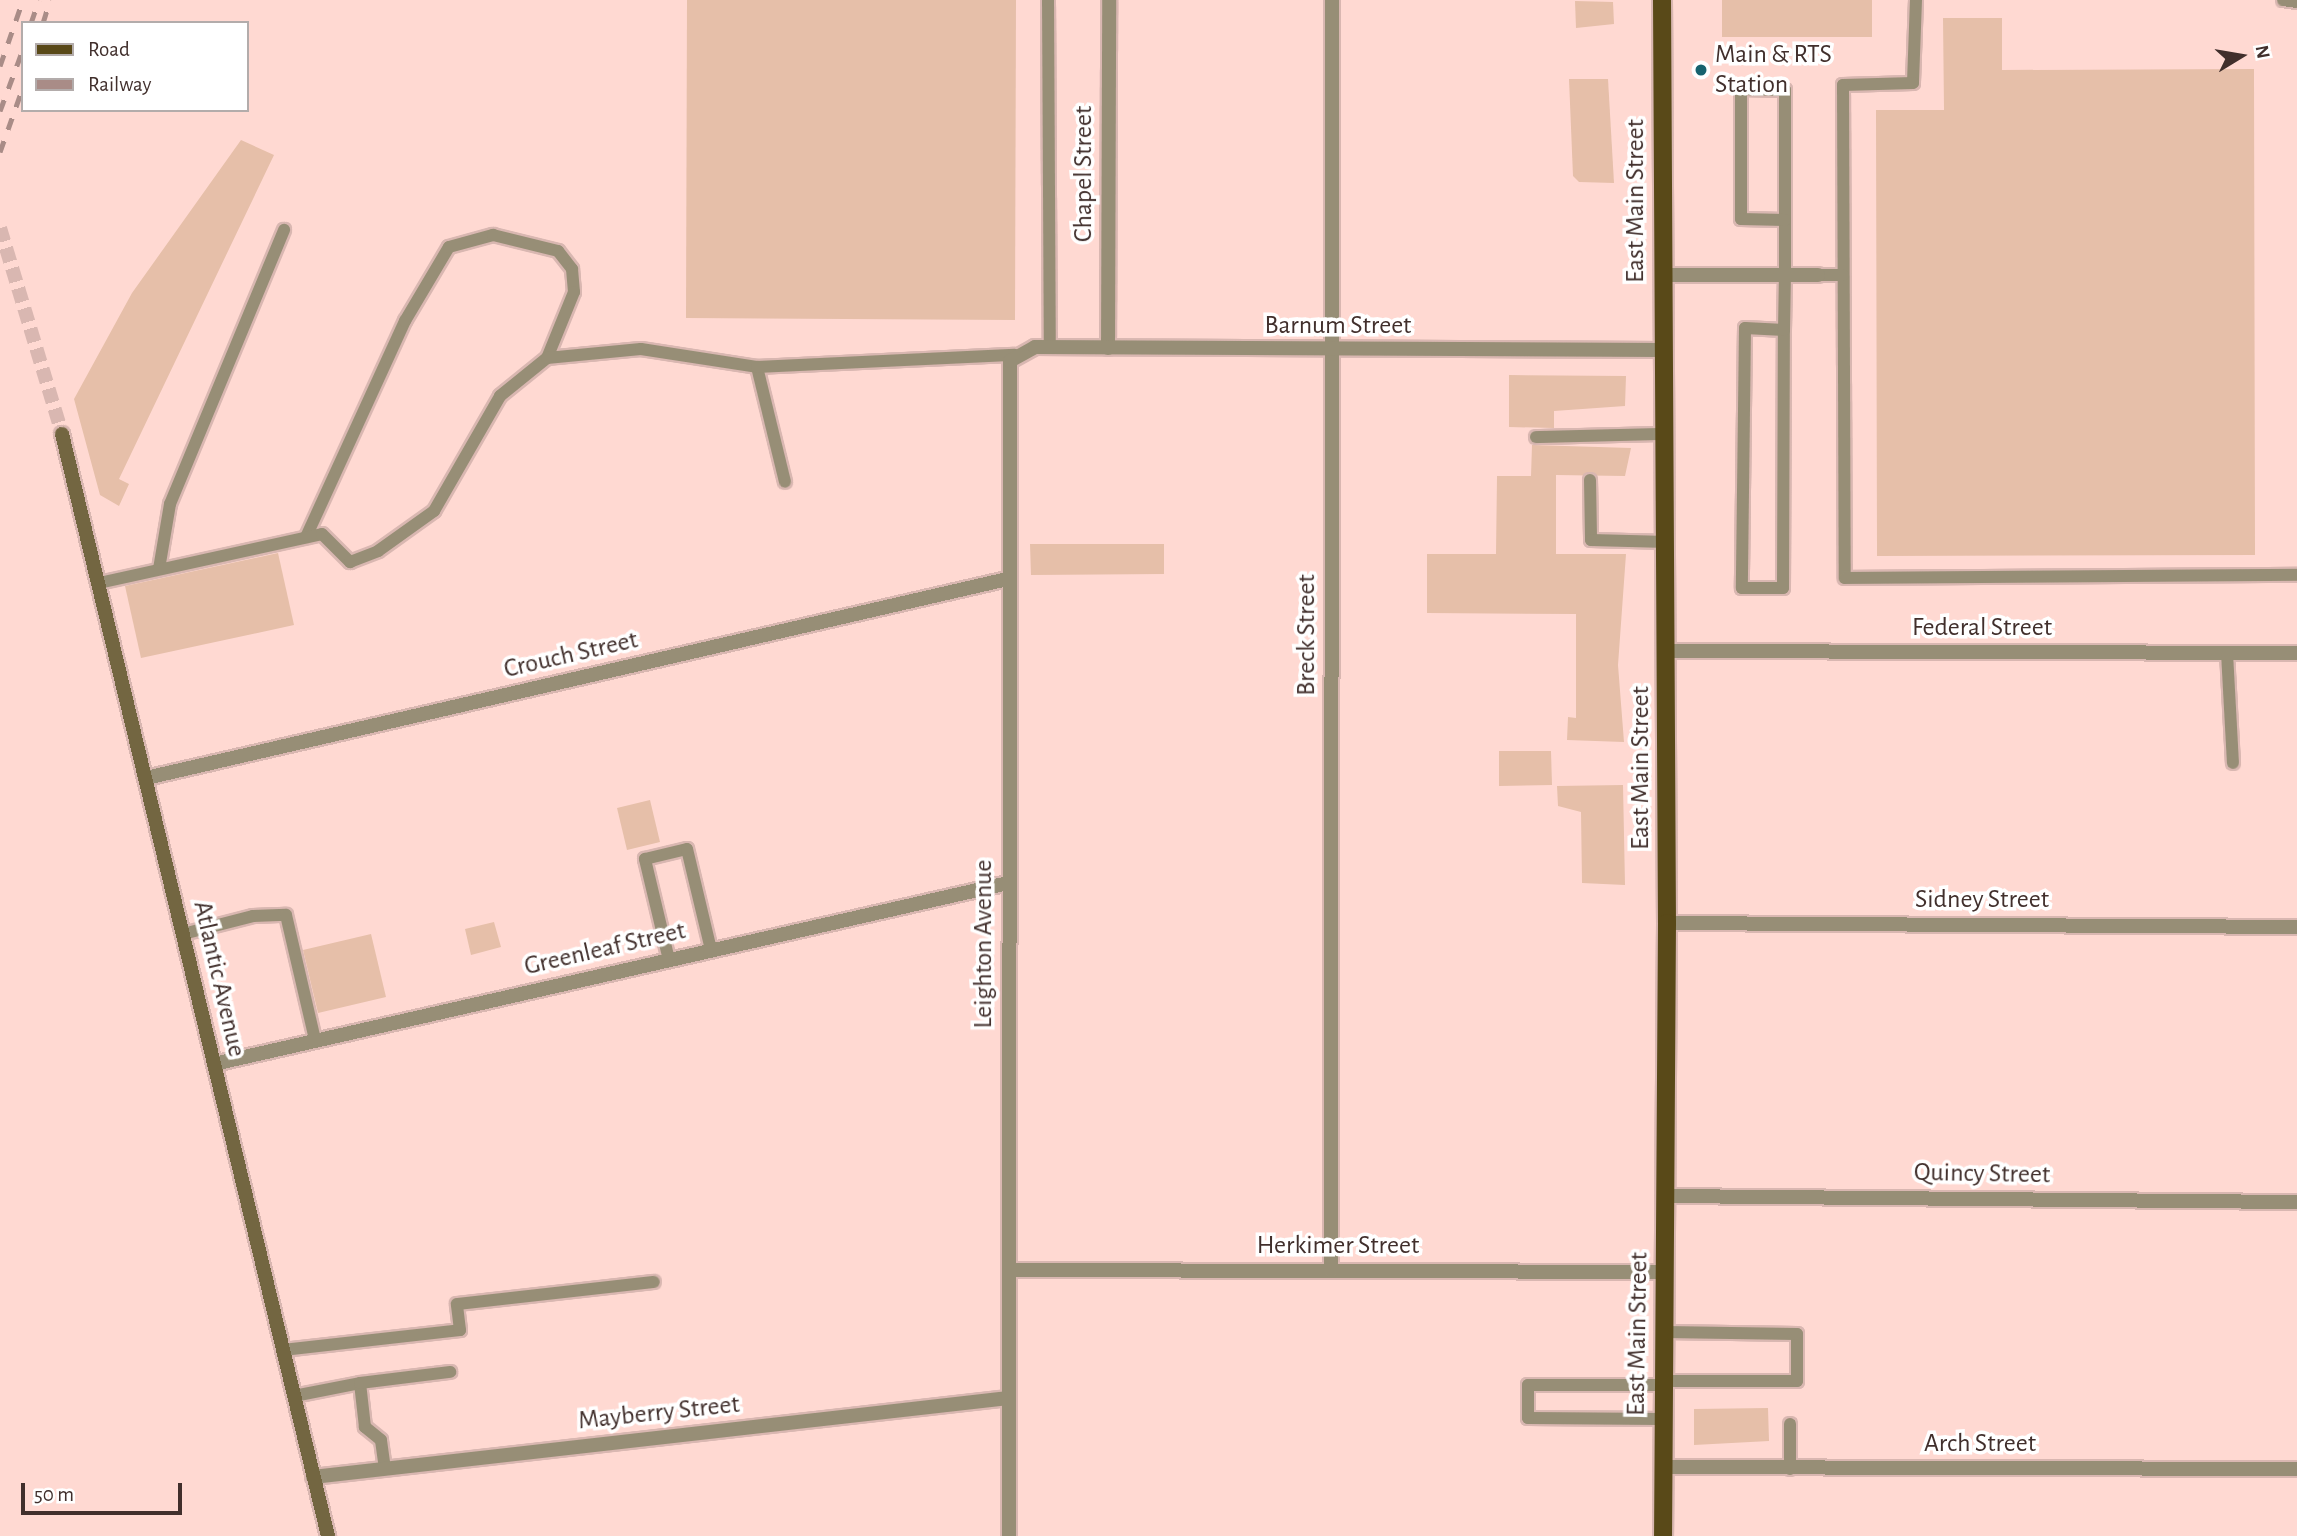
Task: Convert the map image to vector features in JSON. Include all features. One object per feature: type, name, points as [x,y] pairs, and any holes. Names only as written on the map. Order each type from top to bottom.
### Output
[{"type":"main road","name":"East Main Street","points":[[1662,0],[1662,350],[1667,542],[1667,1196],[1663,1536]]},
{"type":"main road","name":"Atlantic Avenue","points":[[62,434],[328,1536]]},
{"type":"street","name":"Chapel Street","points":[[1108,348],[1109,0]]},
{"type":"street","name":"Breck Street","points":[[1331,1270],[1332,0]]},
{"type":"street","points":[[1662,275],[1818,275]]},
{"type":"street","name":"Barnum Street","points":[[1015,355],[1050,348],[1331,352],[1662,350]]},
{"type":"street","name":"Leighton Avenue","points":[[1009,1536],[1008,375],[1015,355]]},
{"type":"street","name":"Crouch Street","points":[[146,778],[1007,579]]},
{"type":"street","name":"Federal Street","points":[[1667,651],[2297,653]]},
{"type":"street","name":"Greenleaf Street","points":[[214,1063],[1008,883]]},
{"type":"street","name":"Sidney Street","points":[[1667,923],[2297,927]]},
{"type":"street","name":"Quincy Street","points":[[1667,1196],[2297,1202]]},
{"type":"street","name":"Herkimer Street","points":[[1009,1269],[1666,1272]]},
{"type":"street","name":"Mayberry Street","points":[[313,1476],[1009,1398]]},
{"type":"street","name":"Arch Street","points":[[1663,1467],[2297,1469]]},
{"type":"lane","points":[[1048,0],[1050,348]]},
{"type":"lane","points":[[1916,0],[1913,83],[1843,85],[1845,578],[2297,575]]},
{"type":"lane","points":[[2283,0],[2297,2]]},
{"type":"lane","points":[[1784,330],[1745,328],[1742,588],[1783,588],[1785,220],[1785,90],[1741,89],[1741,219],[1785,220]]},
{"type":"lane","points":[[159,569],[170,504],[284,230]]},
{"type":"lane","points":[[99,583],[322,534],[350,562],[378,551],[434,511],[500,396],[547,358],[574,292],[572,268],[558,251],[493,234],[449,247],[405,321],[306,537]]},
{"type":"lane","points":[[1818,275],[1843,275]]},
{"type":"lane","points":[[547,358],[641,349],[757,367],[1015,355]]},
{"type":"lane","points":[[757,367],[785,482]]},
{"type":"lane","points":[[1536,437],[1663,434]]},
{"type":"lane","points":[[1590,480],[1591,540],[1667,542]]},
{"type":"lane","points":[[2227,653],[2233,763]]},
{"type":"lane","points":[[669,960],[645,859],[687,849],[711,950]]},
{"type":"lane","points":[[183,934],[253,916],[286,915],[315,1040]]},
{"type":"lane","points":[[283,1350],[460,1329],[457,1304],[654,1282]]},
{"type":"lane","points":[[1663,1419],[1528,1418],[1528,1385],[1797,1381],[1797,1334],[1665,1332]]},
{"type":"lane","points":[[294,1396],[360,1383],[450,1371]]},
{"type":"lane","points":[[360,1383],[365,1427],[382,1440],[385,1469]]},
{"type":"lane","points":[[1790,1424],[1790,1469]]},
{"type":"building","points":[[687,0],[1016,0],[1015,320],[686,318]]},
{"type":"building","points":[[1722,0],[1872,0],[1872,37],[1722,37]]},
{"type":"building","points":[[1575,1],[1613,2],[1614,24],[1576,28]]},
{"type":"building","points":[[1943,18],[2002,18],[2002,70],[2254,69],[2255,555],[1877,556],[1876,110],[1944,110]]},
{"type":"building","points":[[1569,79],[1608,79],[1614,183],[1579,182],[1573,176]]},
{"type":"building","points":[[241,140],[274,155],[119,479],[129,484],[119,506],[100,495],[74,399],[132,293]]},
{"type":"building","points":[[1509,375],[1626,376],[1625,406],[1554,411],[1554,428],[1509,427]]},
{"type":"building","points":[[1532,445],[1631,448],[1625,476],[1556,475],[1556,554],[1626,554],[1618,665],[1624,742],[1567,740],[1568,717],[1576,718],[1576,614],[1427,613],[1427,554],[1496,554],[1497,476],[1531,476]]},
{"type":"building","points":[[1030,544],[1164,544],[1164,574],[1031,575]]},
{"type":"building","points":[[278,553],[294,625],[141,658],[125,586]]},
{"type":"building","points":[[1499,751],[1551,751],[1552,785],[1499,786]]},
{"type":"building","points":[[1623,785],[1625,885],[1582,883],[1581,812],[1558,806],[1557,786]]},
{"type":"building","points":[[650,800],[660,842],[627,850],[617,808]]},
{"type":"building","points":[[494,922],[501,947],[471,955],[465,929]]},
{"type":"building","points":[[371,934],[386,997],[318,1013],[303,950]]},
{"type":"building","points":[[1768,1408],[1769,1441],[1694,1445],[1694,1409]]},
{"type":"tunnel","points":[[0,228],[62,434]]},
{"type":"railway","points":[[0,66],[23,0]]},
{"type":"railway","points":[[32,21],[39,0]]},
{"type":"railway","points":[[44,21],[50,0]]},
{"type":"railway","points":[[0,111],[21,54]]},
{"type":"railway","points":[[0,152],[21,93]]},
{"type":"place","name":"Main & RTS Station","points":[[1701,70]]}]
